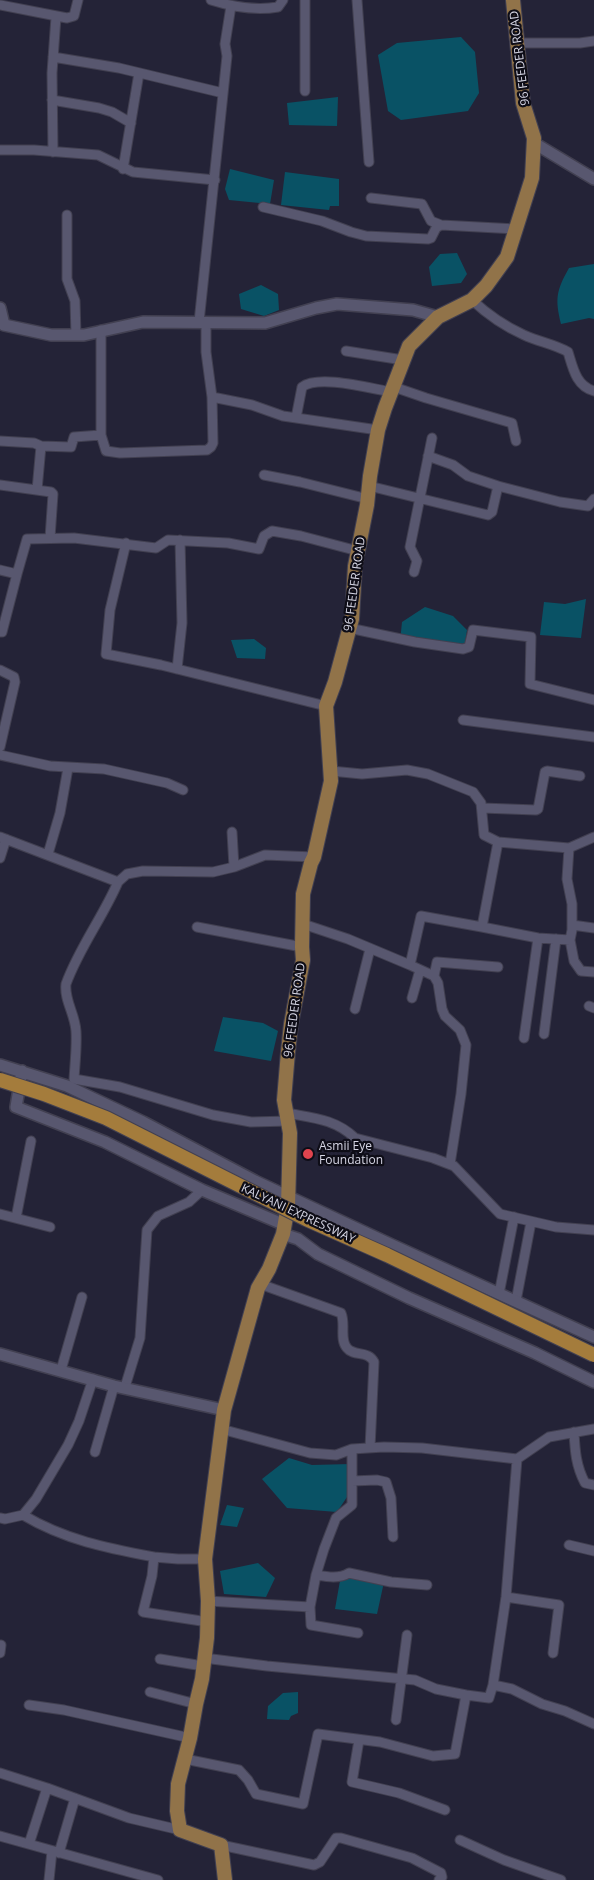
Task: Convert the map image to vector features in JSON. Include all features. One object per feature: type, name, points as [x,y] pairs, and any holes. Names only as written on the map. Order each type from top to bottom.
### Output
[{"type":"highway","name":"KALYANI EXPRESSWAY","points":[[0,1080],[44,1094],[106,1118],[298,1214],[594,1355]]},
{"type":"main road","name":"96 FEEDER ROAD","points":[[285,1225],[288,1196],[288,1117],[284,1100],[291,1024],[303,960],[303,894],[329,798],[331,771],[326,706],[335,682],[353,611],[354,578],[378,430],[403,360],[410,346],[438,317],[472,300],[486,286],[507,257],[532,178],[534,143],[523,103],[513,0]]},
{"type":"main road","points":[[224,1880],[221,1845],[180,1830],[177,1796],[204,1662],[208,1622],[205,1559],[224,1410],[260,1284],[268,1269],[285,1225]]},
{"type":"street","points":[[0,5],[67,18],[74,16],[78,0]]},
{"type":"street","points":[[211,0],[231,6],[262,10],[278,7],[283,0]]},
{"type":"street","points":[[304,91],[305,0]]},
{"type":"street","points":[[357,0],[369,162]]},
{"type":"street","points":[[101,330],[101,435],[106,450],[120,453],[207,450],[211,447],[212,397],[203,322],[227,56],[225,44],[231,6]]},
{"type":"street","points":[[54,152],[52,100],[56,17]]},
{"type":"street","points":[[516,43],[580,43],[594,41]]},
{"type":"street","points":[[53,57],[119,68],[223,93]]},
{"type":"street","points":[[123,169],[140,73]]},
{"type":"street","points":[[52,100],[99,108],[112,112],[131,123]]},
{"type":"street","points":[[534,143],[594,178]]},
{"type":"street","points":[[0,150],[34,150],[98,155],[123,169],[133,172],[215,180]]},
{"type":"street","points":[[371,198],[422,204],[431,221],[441,225],[516,229]]},
{"type":"street","points":[[263,208],[322,220],[366,236],[428,239],[431,238],[436,228],[441,225]]},
{"type":"street","points":[[67,214],[67,280],[75,302],[76,335]]},
{"type":"street","points":[[472,300],[490,316],[524,335],[559,346],[568,352],[577,378],[586,388],[594,391]]},
{"type":"street","points":[[0,308],[2,327],[51,335],[84,335],[143,322],[265,323],[337,304],[413,310],[438,317]]},
{"type":"street","points":[[346,351],[403,360]]},
{"type":"street","points":[[296,418],[302,387],[312,382],[344,384],[393,390],[512,422],[516,440]]},
{"type":"street","points":[[212,397],[252,405],[283,416],[378,430]]},
{"type":"street","points":[[0,441],[34,443],[41,446],[72,446],[74,437],[101,435]]},
{"type":"street","points":[[414,572],[417,562],[410,547],[432,438]]},
{"type":"street","points":[[37,490],[41,446]]},
{"type":"street","points":[[428,456],[453,466],[468,476],[498,486],[583,506],[588,506],[594,499]]},
{"type":"street","points":[[264,476],[420,500],[488,515],[492,512],[498,486]]},
{"type":"street","points":[[0,485],[51,492],[54,497],[50,538]]},
{"type":"street","points":[[1,635],[27,539],[74,538],[156,548],[168,540],[180,540],[228,543],[258,549],[264,536],[272,530],[358,551]]},
{"type":"street","points":[[177,669],[182,623],[180,540]]},
{"type":"street","points":[[126,543],[110,610],[106,654],[177,669],[326,706]]},
{"type":"street","points":[[0,570],[17,574]]},
{"type":"street","points":[[349,628],[415,642],[463,649],[469,647],[473,630],[531,637],[530,684],[594,700]]},
{"type":"street","points":[[0,670],[14,677],[15,682],[0,747]]},
{"type":"street","points":[[463,720],[594,737]]},
{"type":"street","points":[[0,755],[27,762],[68,768],[104,769],[167,783],[183,790]]},
{"type":"street","points":[[48,854],[60,812],[68,768]]},
{"type":"street","points":[[331,771],[362,774],[407,770],[428,774],[473,792],[482,804],[484,835],[498,842],[569,848],[594,838]]},
{"type":"street","points":[[482,808],[536,810],[538,809],[545,772],[580,776]]},
{"type":"street","points":[[232,832],[234,867]]},
{"type":"street","points":[[0,858],[3,838],[118,882]]},
{"type":"street","points":[[482,927],[498,842]]},
{"type":"street","points":[[569,848],[567,879],[571,897],[572,925],[570,940],[574,961],[582,970],[594,972]]},
{"type":"street","points":[[314,857],[265,855],[234,867],[213,872],[143,872],[128,874],[118,882],[108,905],[90,935],[66,984],[65,992],[76,1032],[74,1079],[120,1087],[213,1115],[251,1122],[288,1117],[325,1119],[348,1131],[355,1138],[433,1158],[454,1166],[500,1214],[556,1227],[594,1230]]},
{"type":"street","points":[[410,965],[421,916],[538,938],[570,940]]},
{"type":"street","points":[[303,924],[348,939],[434,976],[438,983],[442,1009],[446,1016],[460,1030],[466,1045],[461,1094],[450,1164]]},
{"type":"street","points":[[572,925],[594,928]]},
{"type":"street","points":[[197,927],[302,948]]},
{"type":"street","points":[[524,1038],[538,938]]},
{"type":"street","points":[[544,1034],[556,939]]},
{"type":"street","points":[[355,1009],[370,949]]},
{"type":"street","points":[[434,976],[437,962],[498,967]]},
{"type":"street","points":[[412,998],[420,970]]},
{"type":"street","points":[[0,1065],[67,1086],[288,1196],[594,1337]]},
{"type":"street","points":[[22,1071],[16,1107],[105,1142],[202,1190],[285,1225],[298,1239],[318,1254],[410,1298],[536,1353],[594,1382]]},
{"type":"street","points":[[16,1218],[31,1141]]},
{"type":"street","points":[[95,1452],[119,1386],[140,1338],[147,1230],[158,1216],[189,1202],[202,1190]]},
{"type":"street","points":[[0,1214],[50,1227]]},
{"type":"street","points":[[499,1294],[514,1217]]},
{"type":"street","points":[[516,1301],[531,1222]]},
{"type":"street","points":[[260,1284],[340,1313],[343,1318],[345,1346],[349,1350],[367,1354],[374,1362],[370,1448]]},
{"type":"street","points":[[61,1370],[82,1297]]},
{"type":"street","points":[[0,1354],[119,1386],[224,1410]]},
{"type":"street","points":[[0,1518],[5,1519],[23,1515],[36,1499],[68,1445],[79,1421],[93,1379]]},
{"type":"street","points":[[221,1429],[310,1453],[336,1455],[352,1449],[422,1448],[517,1459],[549,1436],[594,1429]]},
{"type":"street","points":[[574,1432],[575,1458],[579,1470],[585,1483],[594,1485]]},
{"type":"street","points":[[352,1449],[352,1505],[336,1518],[316,1575],[310,1607],[311,1624],[358,1633]]},
{"type":"street","points":[[160,1659],[268,1666],[415,1680],[436,1689],[489,1698],[493,1685],[506,1597],[517,1459]]},
{"type":"street","points":[[352,1481],[377,1480],[386,1482],[391,1498],[393,1537]]},
{"type":"street","points":[[23,1515],[47,1528],[81,1542],[154,1557],[205,1559]]},
{"type":"street","points":[[569,1545],[594,1551]]},
{"type":"street","points":[[154,1557],[152,1576],[143,1612],[208,1622]]},
{"type":"street","points":[[316,1575],[332,1577],[344,1576],[349,1573],[391,1582],[427,1585]]},
{"type":"street","points":[[506,1597],[559,1605],[553,1653]]},
{"type":"street","points":[[208,1601],[310,1607]]},
{"type":"street","points":[[396,1720],[407,1635]]},
{"type":"street","points":[[493,1685],[512,1689],[542,1704],[565,1711],[594,1724]]},
{"type":"street","points":[[150,1692],[196,1704]]},
{"type":"street","points":[[185,1758],[239,1770],[248,1780],[256,1794],[303,1804],[318,1734],[397,1746],[433,1756],[455,1754],[466,1695]]},
{"type":"street","points":[[29,1705],[64,1710],[190,1738]]},
{"type":"street","points":[[359,1740],[352,1782],[399,1793],[445,1810]]},
{"type":"street","points":[[0,1774],[47,1788],[129,1818],[180,1830]]},
{"type":"street","points":[[29,1844],[47,1788]]},
{"type":"street","points":[[49,1880],[56,1852],[75,1798]]},
{"type":"street","points":[[0,1836],[158,1880]]},
{"type":"street","points":[[221,1845],[314,1865],[320,1862],[336,1838],[341,1838],[412,1858],[441,1873],[442,1876],[439,1880]]},
{"type":"street","points":[[460,1840],[504,1860],[561,1880]]},
{"type":"water","points":[[461,37],[475,52],[479,93],[468,111],[401,120],[388,111],[378,55],[397,43]]},
{"type":"water","points":[[338,97],[337,126],[289,125],[287,103]]},
{"type":"water","points":[[230,169],[274,180],[270,204],[229,200],[225,189]]},
{"type":"water","points":[[285,172],[339,179],[339,206],[330,206],[329,210],[281,205]]},
{"type":"water","points":[[457,253],[467,274],[461,283],[432,286],[429,267],[440,254]]},
{"type":"water","points":[[594,264],[594,319],[589,318],[561,324],[557,301],[561,283],[569,268]]},
{"type":"water","points":[[261,285],[278,294],[279,310],[264,316],[241,309],[239,294]]},
{"type":"water","points":[[586,599],[581,638],[540,635],[544,602],[565,604]]},
{"type":"water","points":[[425,607],[453,616],[467,630],[465,643],[457,648],[400,642],[402,622]]},
{"type":"water","points":[[254,639],[266,648],[265,659],[237,658],[231,640]]},
{"type":"water","points":[[223,1017],[263,1023],[278,1031],[271,1061],[214,1051]]},
{"type":"water","points":[[289,1458],[312,1465],[351,1464],[353,1488],[337,1512],[287,1508],[262,1479]]},
{"type":"water","points":[[227,1505],[244,1508],[237,1527],[220,1525]]},
{"type":"water","points":[[258,1563],[275,1578],[266,1597],[224,1594],[220,1571]]},
{"type":"water","points":[[341,1575],[384,1582],[377,1614],[335,1609]]},
{"type":"water","points":[[298,1692],[298,1713],[291,1716],[289,1720],[267,1719],[268,1706],[283,1693]]},
{"type":"place","name":"Asmii Eye Foundation","points":[[308,1154]]}]
